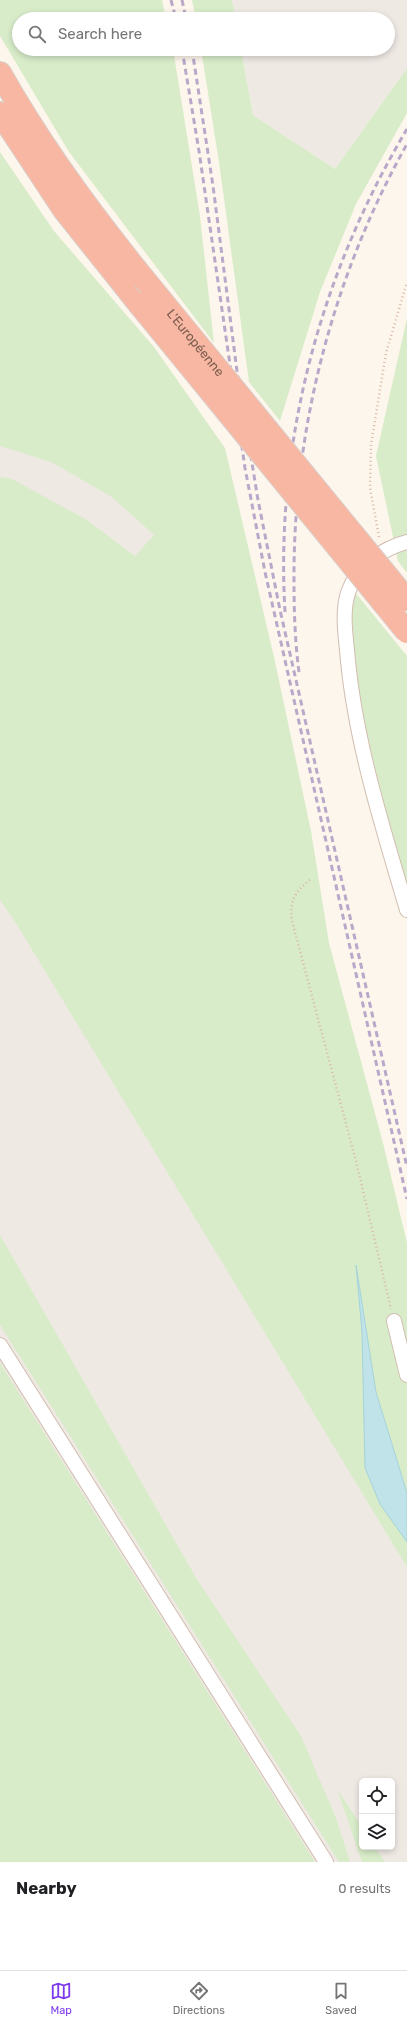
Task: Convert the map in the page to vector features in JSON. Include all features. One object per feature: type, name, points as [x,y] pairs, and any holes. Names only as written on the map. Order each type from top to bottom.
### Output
[{"type":"highway","name":"L'Européenne","points":[[0,73],[53,158],[92,214],[407,600]]},
{"type":"highway","name":"L'Européenne","points":[[0,113],[64,210],[407,632]]},
{"type":"street","points":[[407,542],[382,551],[364,568],[352,583],[347,596],[345,620],[353,701],[383,829],[407,910]]},
{"type":"street","points":[[394,1321],[407,1375]]},
{"type":"street","points":[[0,1345],[326,1862]]},
{"type":"path","points":[[382,551],[371,493],[371,445],[386,354],[407,282]]},
{"type":"path","points":[[310,880],[299,889],[293,898],[291,908],[292,920],[356,1161],[394,1321]]},
{"type":"shaded area","points":[[232,0],[407,0],[407,68],[335,169],[253,115],[242,56],[395,56],[395,12],[235,12]]},
{"type":"shaded area","points":[[0,252],[167,378],[407,1437],[407,1862],[0,1862]]},
{"type":"green space","points":[[0,0],[162,0],[165,12],[12,12],[12,56],[174,56],[200,216],[214,343],[69,152],[0,36]]},
{"type":"green space","points":[[192,0],[232,0],[235,12],[195,12]]},
{"type":"green space","points":[[202,56],[242,56],[253,115],[335,169],[407,68],[407,113],[356,204],[320,292],[280,421],[249,382],[219,162]]},
{"type":"green space","points":[[0,152],[54,231],[154,347],[225,448],[274,657],[311,831],[329,943],[383,1143],[407,1243],[407,1567],[14,920],[0,900],[0,477],[12,479],[87,520],[135,556],[154,535],[112,497],[51,462],[0,446]]},
{"type":"green space","points":[[407,318],[407,573],[398,561],[376,456]]},
{"type":"green space","points":[[354,591],[407,656],[407,887],[398,861],[365,727],[342,675]]},
{"type":"green space","points":[[0,1235],[198,1581],[301,1736],[336,1818],[350,1862],[339,1862],[0,1325]]},
{"type":"green space","points":[[0,1363],[315,1862],[0,1862]]},
{"type":"green space","points":[[337,1789],[359,1822],[359,1850],[377,1850],[385,1862],[362,1862]]},
{"type":"water","points":[[356,1265],[376,1392],[407,1493],[407,1542],[380,1504],[365,1468],[362,1332]]},
{"type":"railway","points":[[171,0],[174,12]]},
{"type":"railway","points":[[182,0],[185,12]]},
{"type":"railway","points":[[183,56],[199,151],[245,468],[265,572],[407,1199]]},
{"type":"railway","points":[[193,56],[213,186],[237,371],[258,500],[280,610],[407,1167]]},
{"type":"railway","points":[[285,612],[284,548],[288,485],[296,423],[310,362],[328,301],[350,242],[376,185],[407,129]]},
{"type":"railway","points":[[299,672],[294,604],[296,524],[301,467],[310,411],[322,355],[338,300],[358,247],[381,194],[407,144]]}]
